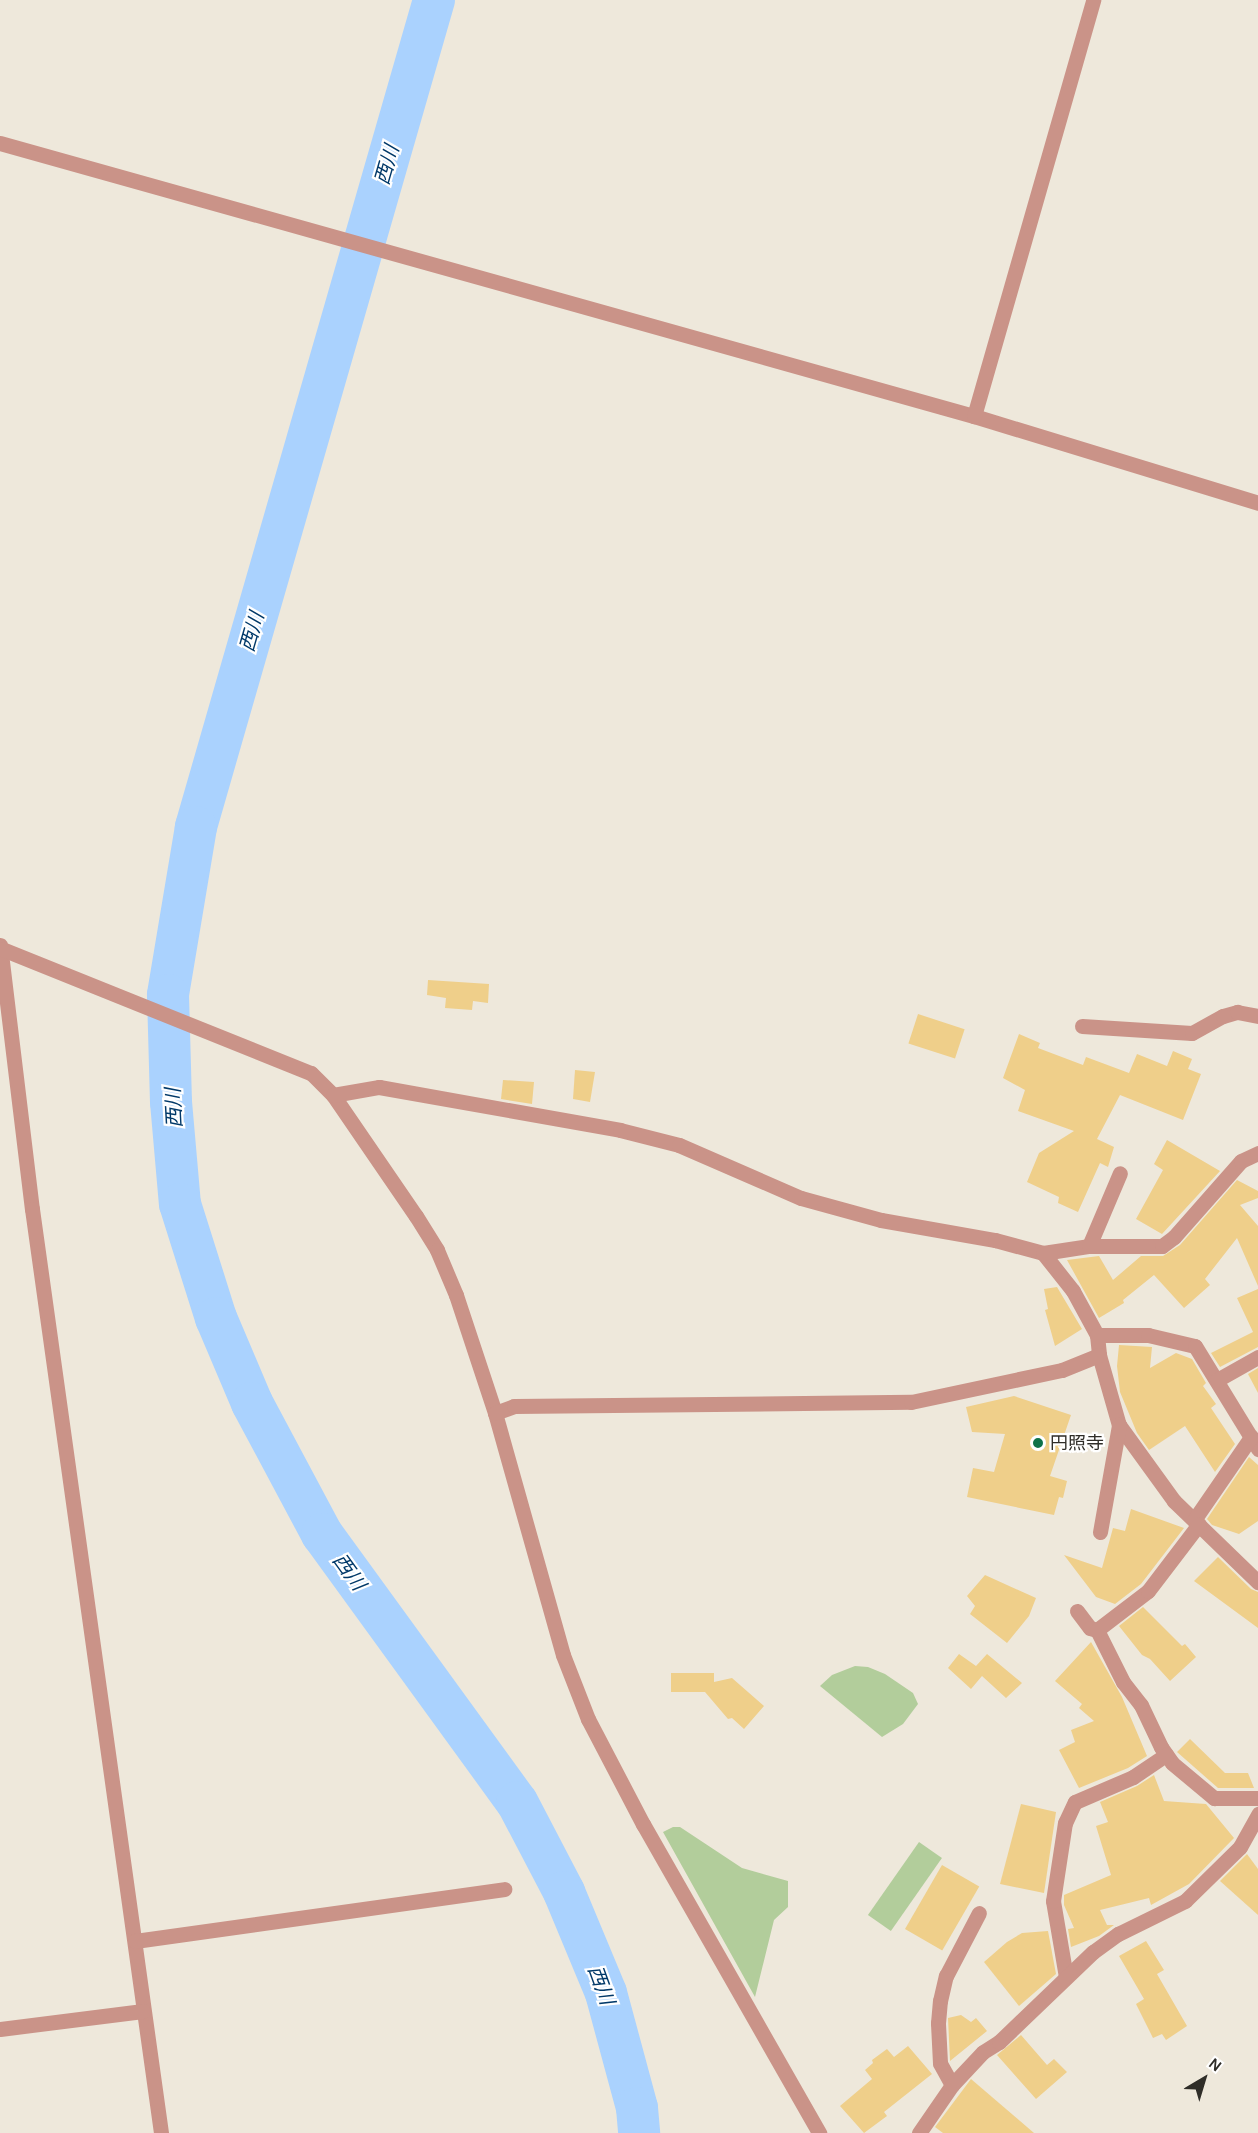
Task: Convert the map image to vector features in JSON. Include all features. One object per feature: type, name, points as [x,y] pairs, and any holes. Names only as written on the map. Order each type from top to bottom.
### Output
[{"type":"street","points":[[974,416],[1093,0]]},
{"type":"street","points":[[0,143],[974,416],[1258,503]]},
{"type":"street","points":[[160,2133],[32,1209],[1,966],[1,947],[311,1073],[333,1095],[437,1250],[456,1295],[495,1413],[562,1655],[588,1719],[643,1824],[819,2133]]},
{"type":"street","points":[[1082,1026],[1192,1033],[1223,1016],[1237,1012],[1258,1016]]},
{"type":"street","points":[[333,1095],[379,1087],[620,1130],[679,1146],[801,1198],[881,1220],[995,1240],[1043,1253],[1089,1246],[1162,1246],[1174,1237],[1240,1161],[1258,1153]]},
{"type":"street","points":[[1089,1246],[1120,1173]]},
{"type":"street","points":[[1043,1253],[1073,1291],[1097,1335],[1099,1355],[1119,1425],[1174,1501],[1258,1582]]},
{"type":"street","points":[[1097,1335],[1148,1335],[1196,1346],[1254,1443],[1148,1592],[1097,1630]]},
{"type":"street","points":[[495,1413],[514,1406],[910,1402],[1062,1370],[1099,1355]]},
{"type":"street","points":[[1217,1380],[1258,1357]]},
{"type":"street","points":[[1100,1532],[1119,1425]]},
{"type":"street","points":[[1077,1611],[1090,1628],[1097,1630],[1123,1682],[1141,1705],[1166,1755],[1214,1798],[1258,1798]]},
{"type":"street","points":[[1066,1977],[1053,1901],[1065,1823],[1075,1802],[1133,1777],[1166,1755]]},
{"type":"street","points":[[920,2133],[952,2085],[983,2052],[999,2042],[1066,1977],[1118,1934],[1185,1901],[1240,1847],[1258,1814]]},
{"type":"street","points":[[135,1941],[504,1889]]},
{"type":"street","points":[[952,2085],[940,2063],[938,2023],[940,2001],[946,1976],[979,1913]]},
{"type":"street","points":[[0,2029],[143,2011]]},
{"type":"green space","points":[[855,1666],[868,1667],[885,1674],[913,1693],[918,1704],[903,1724],[882,1737],[820,1686],[832,1675]]},
{"type":"green space","points":[[673,1827],[680,1827],[742,1868],[788,1881],[788,1907],[774,1920],[755,1997],[663,1832]]},
{"type":"green space","points":[[919,1842],[942,1858],[891,1931],[868,1915]]},
{"type":"building","points":[[428,980],[489,984],[488,1003],[473,1001],[472,1010],[445,1008],[446,998],[427,995]]},
{"type":"building","points":[[918,1014],[965,1029],[955,1059],[908,1043]]},
{"type":"building","points":[[1019,1034],[1040,1043],[1038,1048],[1083,1065],[1086,1057],[1129,1073],[1137,1054],[1167,1066],[1173,1051],[1192,1059],[1188,1069],[1201,1074],[1183,1120],[1120,1095],[1097,1139],[1114,1147],[1108,1167],[1100,1163],[1078,1212],[1058,1203],[1059,1197],[1027,1182],[1039,1153],[1074,1131],[1018,1111],[1025,1090],[1003,1078]]},
{"type":"building","points":[[575,1070],[595,1072],[590,1102],[573,1099]]},
{"type":"building","points":[[503,1080],[534,1082],[532,1104],[501,1099]]},
{"type":"building","points":[[1167,1140],[1220,1171],[1162,1234],[1136,1219],[1163,1170],[1154,1164]]},
{"type":"building","points":[[1237,1180],[1258,1191],[1258,1198],[1240,1205],[1258,1226],[1258,1286],[1237,1238],[1205,1279],[1210,1285],[1184,1308],[1154,1275],[1123,1300],[1124,1303],[1099,1318],[1067,1260],[1099,1256],[1113,1280],[1141,1256],[1163,1256],[1180,1245]]},
{"type":"building","points":[[1057,1287],[1082,1329],[1055,1346],[1045,1310],[1048,1309],[1044,1289]]},
{"type":"building","points":[[1258,1289],[1258,1347],[1220,1367],[1211,1353],[1253,1332],[1237,1298]]},
{"type":"building","points":[[1119,1345],[1152,1347],[1150,1368],[1176,1353],[1192,1359],[1206,1383],[1203,1386],[1216,1404],[1211,1408],[1235,1444],[1215,1472],[1185,1426],[1149,1450],[1137,1433],[1120,1392],[1117,1366]]},
{"type":"building","points":[[1258,1368],[1258,1393],[1248,1374]]},
{"type":"building","points":[[1014,1396],[1071,1415],[1050,1476],[1067,1481],[1063,1498],[1059,1497],[1054,1515],[967,1497],[973,1468],[994,1472],[1005,1434],[972,1432],[966,1407]]},
{"type":"building","points":[[1249,1457],[1258,1465],[1258,1521],[1239,1534],[1212,1525],[1207,1519]]},
{"type":"building","points":[[1131,1509],[1184,1528],[1141,1584],[1115,1604],[1096,1597],[1064,1555],[1102,1568],[1113,1528],[1125,1531]]},
{"type":"building","points":[[1218,1557],[1251,1589],[1258,1592],[1258,1628],[1194,1581]]},
{"type":"building","points":[[985,1575],[1036,1598],[1029,1616],[1007,1643],[970,1614],[975,1606],[967,1596]]},
{"type":"building","points":[[1143,1607],[1182,1646],[1185,1644],[1196,1657],[1170,1681],[1150,1659],[1142,1655],[1119,1626]]},
{"type":"building","points":[[1091,1642],[1122,1697],[1147,1756],[1128,1768],[1079,1788],[1059,1750],[1075,1742],[1071,1730],[1094,1721],[1079,1708],[1082,1704],[1055,1681]]},
{"type":"building","points":[[959,1654],[976,1666],[987,1654],[1022,1683],[1006,1698],[982,1676],[971,1689],[948,1668]]},
{"type":"building","points":[[671,1673],[714,1673],[714,1682],[732,1678],[764,1706],[744,1729],[732,1718],[728,1719],[705,1692],[671,1692]]},
{"type":"building","points":[[1190,1739],[1225,1773],[1248,1773],[1254,1788],[1218,1788],[1177,1752]]},
{"type":"building","points":[[1154,1775],[1164,1801],[1206,1804],[1234,1838],[1189,1884],[1151,1905],[1149,1898],[1100,1910],[1107,1925],[1114,1925],[1099,1936],[1071,1947],[1068,1929],[1074,1928],[1064,1905],[1064,1895],[1111,1875],[1096,1826],[1108,1822],[1100,1802],[1137,1786]]},
{"type":"building","points":[[1021,1804],[1056,1812],[1044,1893],[1000,1884]]},
{"type":"building","points":[[1247,1854],[1258,1869],[1258,1915],[1220,1881]]},
{"type":"building","points":[[942,1865],[979,1886],[942,1951],[905,1929]]},
{"type":"building","points":[[1048,1931],[1056,1974],[1019,2006],[984,1962],[1007,1942],[1022,1933]]},
{"type":"building","points":[[1146,1941],[1164,1970],[1157,1974],[1187,2026],[1166,2040],[1162,2034],[1153,2038],[1136,2004],[1144,1999],[1119,1956]]},
{"type":"building","points":[[961,2015],[971,2022],[976,2018],[987,2031],[950,2061],[948,2018]]},
{"type":"building","points":[[1021,2035],[1047,2065],[1054,2059],[1067,2072],[1036,2099],[997,2055]]},
{"type":"building","points":[[908,2046],[932,2074],[884,2112],[887,2116],[864,2133],[840,2106],[872,2079],[865,2070],[873,2063],[872,2060],[887,2049],[894,2057]]},
{"type":"building","points":[[971,2079],[1034,2133],[943,2133],[935,2127]]},
{"type":"waterway","name":"西川","points":[[434,0],[196,827],[168,995],[171,1102],[180,1204],[216,1318],[252,1403],[322,1534],[517,1802],[564,1892],[606,1993],[637,2108],[639,2133]]},
{"type":"place","name":"円照寺","points":[[1038,1443]]}]
